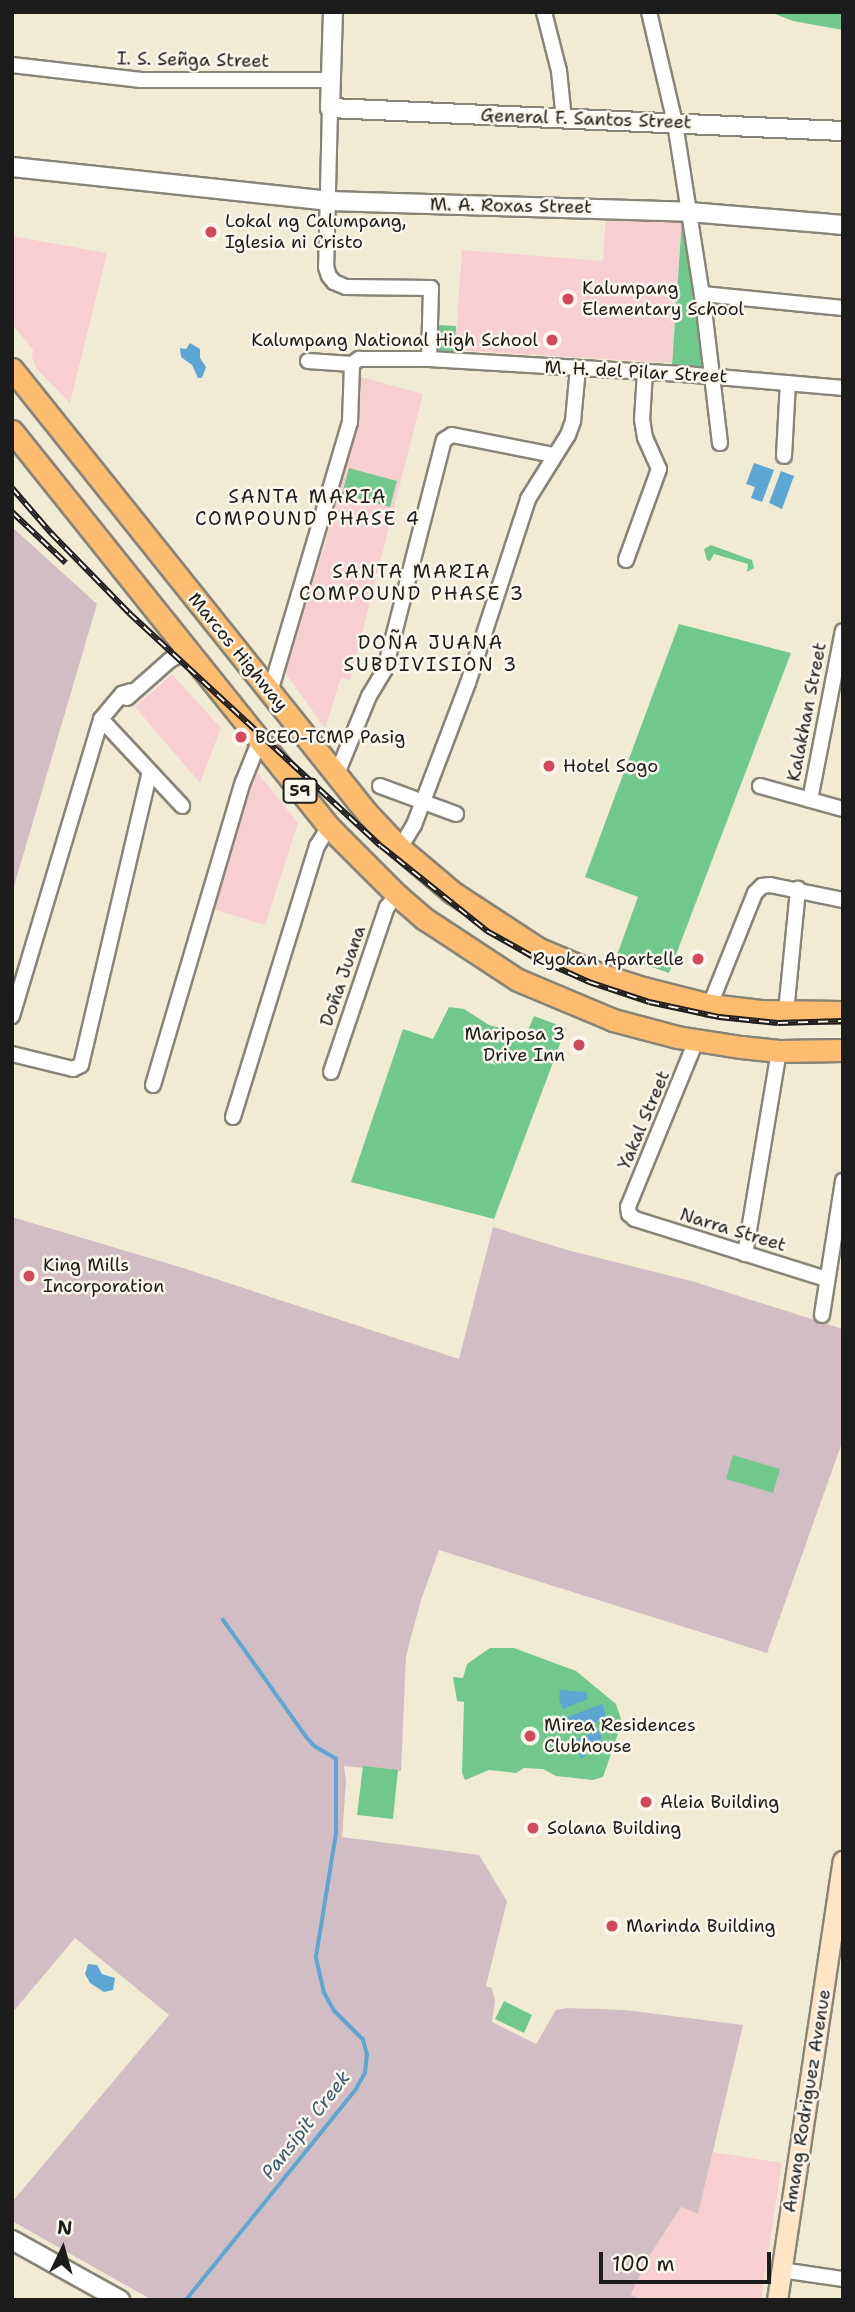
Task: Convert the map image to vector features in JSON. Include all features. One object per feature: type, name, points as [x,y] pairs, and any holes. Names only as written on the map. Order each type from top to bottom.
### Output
[{"type":"main road","name":"Marcos Highway","points":[[12,369],[336,776],[400,848],[452,892],[539,949],[598,974],[710,1005],[786,1012],[843,1012]]},
{"type":"main road","name":"Marcos Highway","points":[[12,431],[329,827],[397,895],[450,937],[518,980],[592,1013],[687,1039],[779,1051],[843,1049]]},
{"type":"main road","points":[[190,651],[204,638],[213,621]]},
{"type":"main road","points":[[190,651],[200,650],[207,642],[226,638]]},
{"type":"main road","points":[[687,1039],[689,1000]]},
{"type":"main road","name":"Amang Rodriguez Avenue","points":[[777,2300],[843,1861]]},
{"type":"street","points":[[333,12],[326,267],[334,282],[353,287],[431,288],[429,359]]},
{"type":"street","points":[[544,12],[559,71],[564,119]]},
{"type":"street","points":[[649,12],[675,122],[702,295],[720,443]]},
{"type":"street","name":"I. S. Señga Street","points":[[12,65],[141,80],[332,80]]},
{"type":"street","name":"General F. Santos Street","points":[[330,108],[843,131]]},
{"type":"street","name":"M. A. Roxas Street","points":[[12,167],[328,201],[689,212],[843,225]]},
{"type":"street","points":[[702,295],[843,308]]},
{"type":"street","name":"M. H. del Pilar Street","points":[[308,361],[352,364],[359,359],[429,359],[711,376],[843,388]]},
{"type":"street","points":[[270,692],[350,422],[352,364]]},
{"type":"street","points":[[400,848],[421,803],[468,683],[528,499],[573,421],[578,368]]},
{"type":"street","points":[[626,560],[659,469],[645,438],[642,421],[645,372]]},
{"type":"street","points":[[784,456],[788,383]]},
{"type":"street","points":[[336,776],[369,696],[385,669],[444,440],[452,435],[554,455]]},
{"type":"street","name":"Kalakhan Street","points":[[810,800],[843,631]]},
{"type":"street","points":[[12,1016],[101,719],[122,694],[131,691],[170,660],[190,651]]},
{"type":"street","points":[[101,719],[149,774],[182,806]]},
{"type":"street","points":[[153,1085],[243,782],[259,742]]},
{"type":"street","points":[[12,1054],[73,1069],[81,1065],[149,774]]},
{"type":"street","points":[[380,786],[456,814]]},
{"type":"street","points":[[760,786],[843,809]]},
{"type":"street","points":[[233,1117],[317,846],[329,827]]},
{"type":"street","points":[[710,1005],[755,893],[762,886],[798,889],[843,900]]},
{"type":"street","points":[[786,1012],[798,889]]},
{"type":"street","name":"Doña Juana","points":[[331,1072],[387,908],[397,895]]},
{"type":"street","name":"Yakal Street","points":[[629,1214],[628,1207],[687,1039]]},
{"type":"street","points":[[745,1254],[779,1051]]},
{"type":"street","points":[[822,1315],[843,1181]]},
{"type":"street","name":"Narra Street","points":[[629,1214],[635,1219],[827,1279]]},
{"type":"street","points":[[12,2240],[120,2300]]},
{"type":"street","points":[[781,2270],[843,2279]]},
{"type":"shaded area","name":"Kalumpang Elementary School","points":[[606,215],[682,219],[672,363],[455,350],[462,250],[603,261]]},
{"type":"shaded area","points":[[12,236],[107,253],[70,403],[37,369],[32,359],[33,350],[12,324]]},
{"type":"shaded area","points":[[353,375],[423,394],[350,680],[341,678],[325,728],[284,671],[327,538],[356,418]]},
{"type":"shaded area","points":[[12,527],[97,604],[12,893]]},
{"type":"shaded area","points":[[172,674],[221,728],[200,783],[135,707]]},
{"type":"shaded area","points":[[257,772],[298,823],[265,925],[210,908]]},
{"type":"shaded area","points":[[12,1217],[183,1268],[459,1359],[493,1227],[567,1250],[695,1282],[843,1329],[843,1440],[767,1653],[439,1550],[421,1600],[406,1656],[401,1771],[344,1766],[346,1781],[342,1837],[479,1855],[507,1901],[486,1986],[492,1988],[495,2001],[492,2022],[536,2044],[556,2010],[567,2008],[625,2010],[743,2025],[698,2214],[681,2207],[648,2258],[631,2295],[642,2300],[152,2300],[12,2221],[12,2202],[169,2015],[75,1938],[12,2013]]},
{"type":"shaded area","points":[[713,2152],[782,2163],[761,2300],[642,2300],[631,2296],[648,2258],[681,2207],[698,2214]]},
{"type":"green space","points":[[770,12],[843,14],[843,30],[793,21]]},
{"type":"green space","points":[[682,219],[688,220],[703,366],[700,368],[672,366]]},
{"type":"green space","points":[[439,325],[456,326],[455,353],[438,350]]},
{"type":"green space","points":[[349,468],[397,481],[390,507],[342,494]]},
{"type":"green space","points":[[711,545],[752,560],[754,568],[747,572],[748,564],[714,554],[710,561],[707,560],[704,549]]},
{"type":"green space","points":[[679,624],[791,653],[669,973],[617,955],[638,897],[585,877]]},
{"type":"green space","points":[[449,1007],[464,1009],[489,1025],[526,1035],[534,1016],[566,1028],[494,1219],[351,1182],[403,1029],[433,1039]]},
{"type":"green space","points":[[733,1455],[780,1469],[773,1493],[726,1479]]},
{"type":"green space","points":[[490,1648],[514,1648],[576,1671],[616,1704],[622,1722],[603,1777],[593,1780],[556,1776],[543,1769],[524,1768],[516,1773],[489,1770],[465,1780],[462,1773],[464,1702],[457,1701],[453,1677],[463,1678],[467,1664]]},
{"type":"green space","points":[[363,1766],[398,1770],[393,1819],[357,1815]]},
{"type":"green space","points":[[504,2001],[532,2015],[524,2033],[495,2019]]},
{"type":"water","points":[[190,343],[200,349],[200,358],[206,367],[202,378],[198,378],[192,365],[181,357],[180,348],[186,349]]},
{"type":"water","points":[[754,463],[774,470],[762,502],[751,498],[755,487],[746,484]]},
{"type":"water","points":[[781,471],[794,476],[782,509],[769,503]]},
{"type":"water","points":[[560,1690],[586,1692],[588,1699],[563,1709],[559,1700]]},
{"type":"water","points":[[602,1704],[607,1718],[567,1732],[562,1719]]},
{"type":"water","points":[[599,1731],[602,1739],[581,1759],[575,1740]]},
{"type":"water","points":[[88,1964],[97,1965],[102,1974],[115,1978],[113,1990],[104,1992],[90,1983],[85,1974]]},
{"type":"waterway","name":"Pansipit Creek","points":[[186,2300],[356,2089],[365,2073],[367,2055],[363,2040],[334,2011],[324,1993],[316,1957],[336,1833],[336,1759],[315,1747],[306,1737],[223,1620]]},
{"type":"railway","points":[[12,488],[51,533],[129,613],[381,846],[487,931],[532,956],[589,982],[649,1002],[719,1017],[778,1023],[843,1021]]},
{"type":"railway","points":[[12,512],[66,563]]},
{"type":"place","name":"Lokal ng Calumpang, Iglesia ni Cristo","points":[[211,232]]},
{"type":"place","name":"Kalumpang Elementary School","points":[[568,299]]},
{"type":"place","name":"Kalumpang National High School","points":[[552,340]]},
{"type":"place","name":"BCEO-TCMP Pasig","points":[[241,737]]},
{"type":"place","name":"Hotel Sogo","points":[[549,766]]},
{"type":"place","name":"Ryokan Apartelle","points":[[698,959]]},
{"type":"place","name":"Mariposa 3 Drive Inn","points":[[579,1045]]},
{"type":"place","name":"King Mills Incorporation","points":[[29,1276]]},
{"type":"place","name":"Mirea Residences Clubhouse","points":[[530,1736]]},
{"type":"place","name":"Aleia Building","points":[[646,1802]]},
{"type":"place","name":"Solana Building","points":[[533,1828]]},
{"type":"place","name":"Marinda Building","points":[[612,1926]]},
{"type":"district","name":"SANTA MARIA COMPOUND PHASE 4","points":[[308,508]]},
{"type":"district","name":"SANTA MARIA COMPOUND PHASE 3","points":[[412,583]]},
{"type":"district","name":"DOÑA JUANA SUBDIVISION 3","points":[[431,654]]}]
